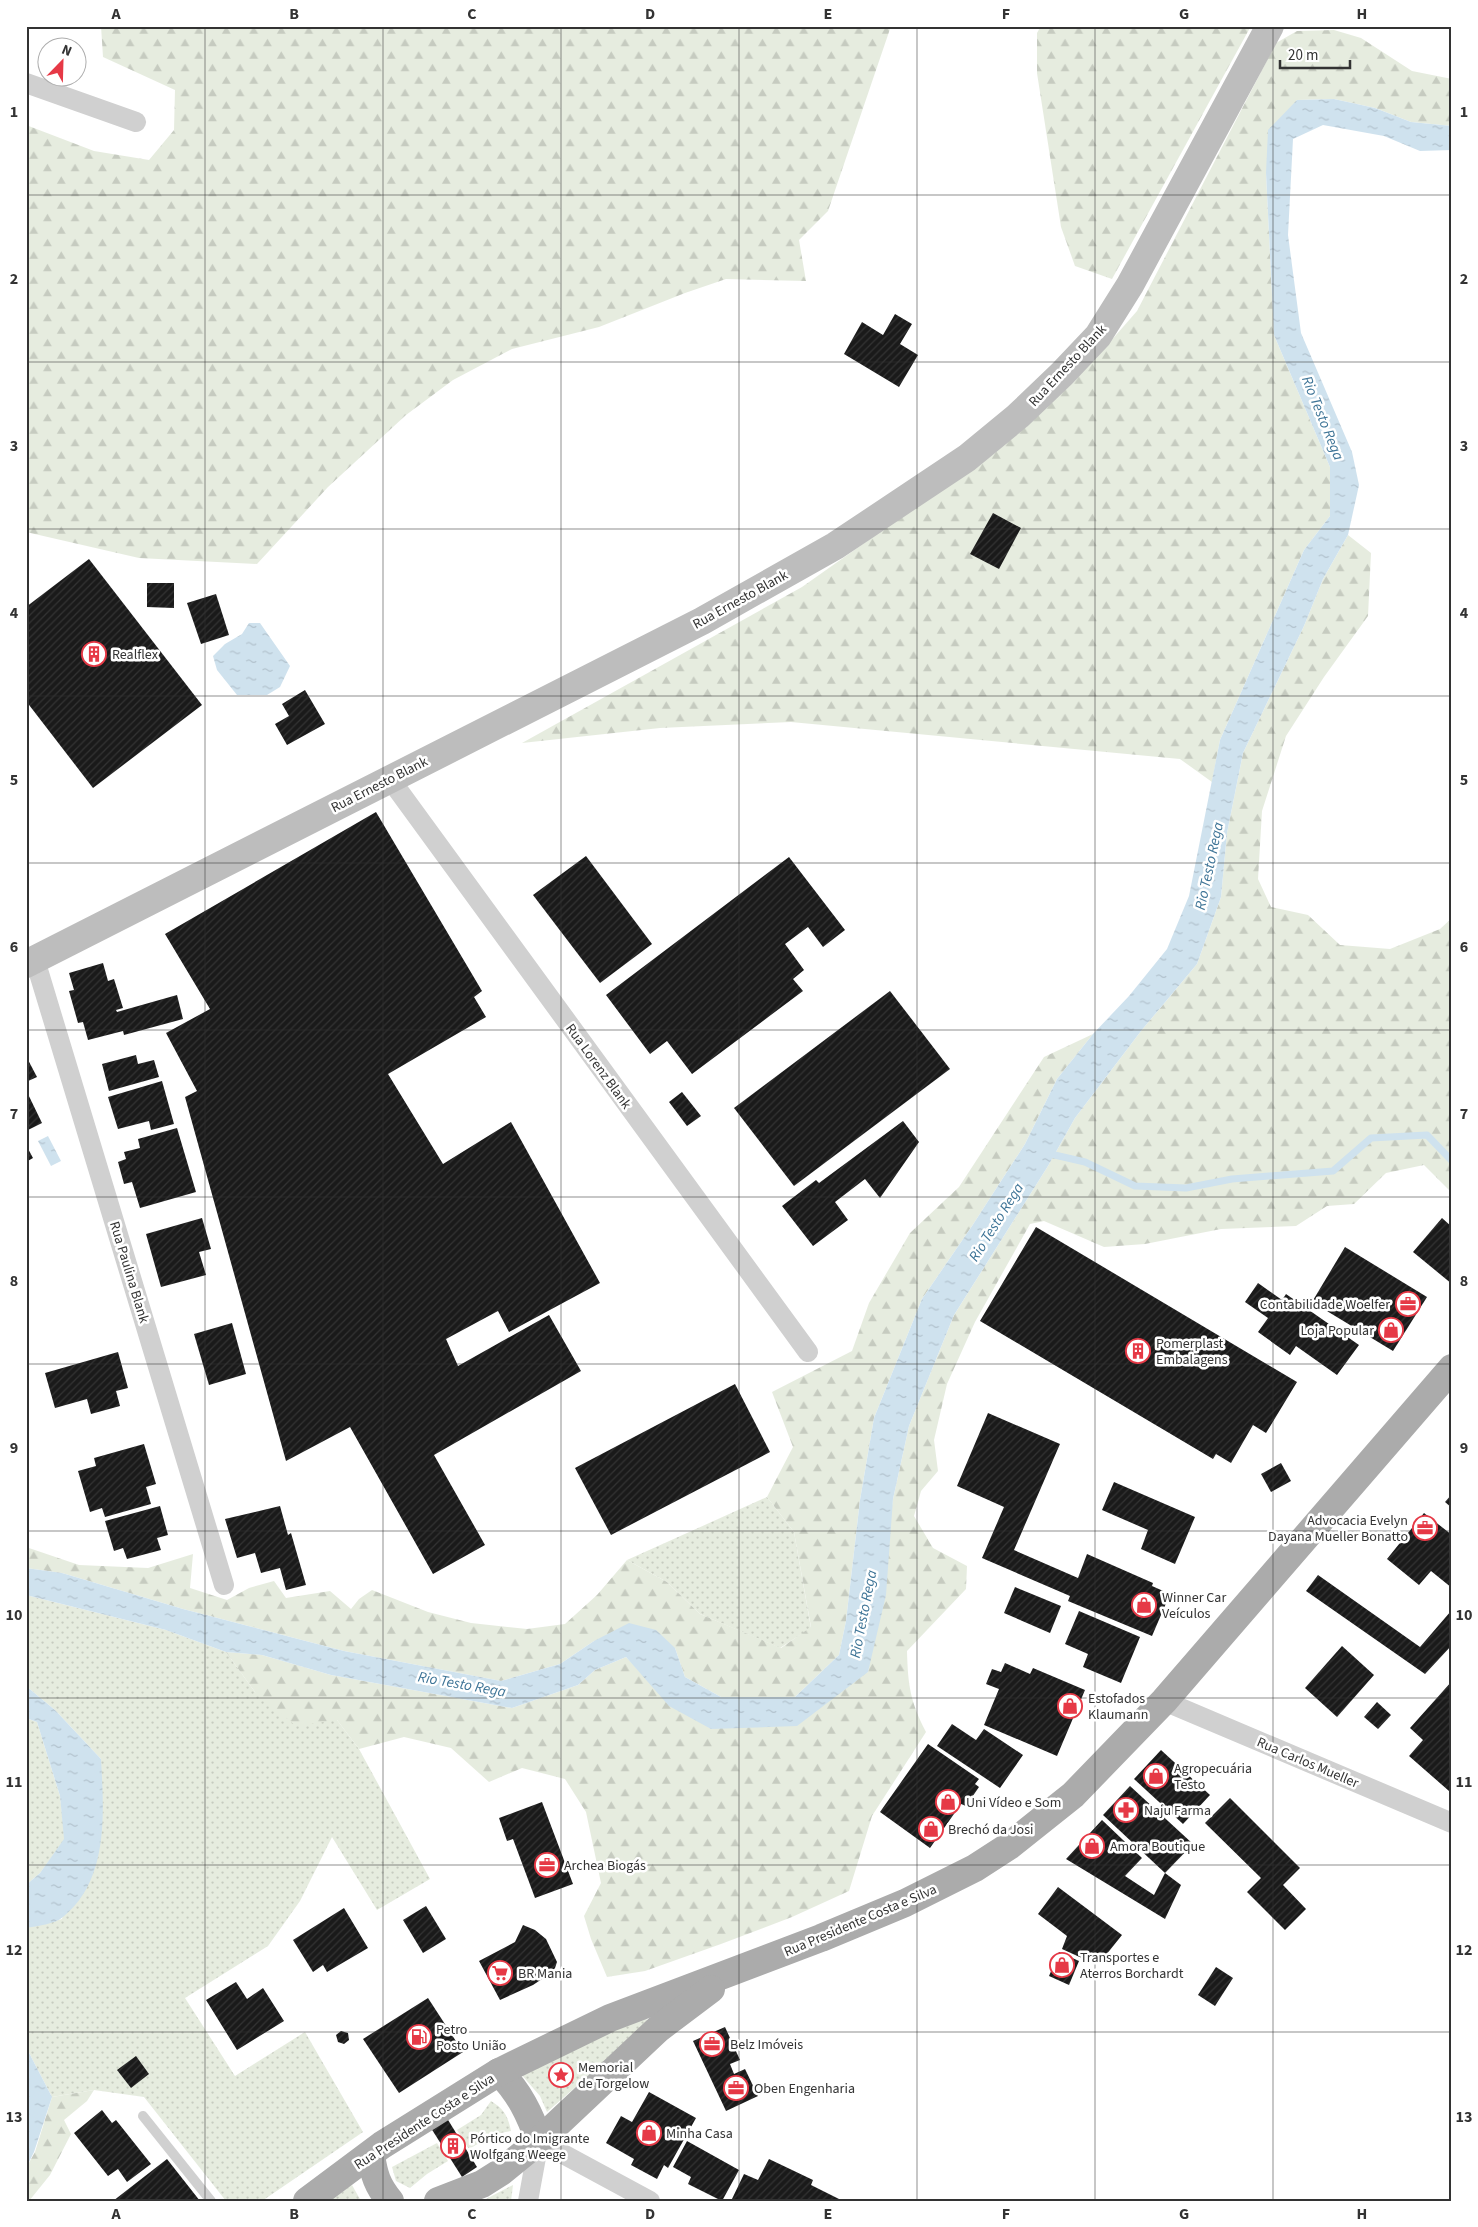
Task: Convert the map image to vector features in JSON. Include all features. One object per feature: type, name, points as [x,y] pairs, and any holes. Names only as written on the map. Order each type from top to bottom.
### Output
[{"type":"main road","name":"Rua Presidente Costa e Silva","points":[[307,2201],[430,2114],[499,2072],[610,2018],[905,1904],[975,1868],[1043,1821],[1073,1795],[1164,1701],[1452,1368]]},
{"type":"main road","name":"Rua Presidente Costa e Silva","points":[[438,2201],[482,2184],[501,2172],[539,2141],[658,2029],[739,1969]]},
{"type":"main road","points":[[499,2072],[522,2099],[531,2117],[539,2141]]},
{"type":"main road","points":[[371,2155],[379,2188],[390,2201]]},
{"type":"street","name":"Rua Ernesto Blank","points":[[31,962],[702,620],[835,546],[967,458],[1018,416],[1098,336],[1114,311],[1270,26]]},
{"type":"street","points":[[26,84],[136,122]]},
{"type":"street","name":"Rua Lorenz Blank","points":[[390,779],[808,1352]]},
{"type":"street","name":"Rua Paulina Blank","points":[[31,962],[224,1585]]},
{"type":"street","name":"Rua Carlos Mueller","points":[[1164,1701],[1452,1823]]},
{"type":"street","points":[[528,2201],[539,2141],[650,2201]]},
{"type":"lane","points":[[144,2116],[211,2201]]},
{"type":"green space","points":[[101,26],[891,26],[828,211],[799,240],[806,281],[726,279],[599,327],[512,349],[453,380],[406,415],[328,487],[257,564],[139,558],[26,532],[26,125],[94,151],[149,160],[174,130],[175,90],[103,57]]},
{"type":"green space","points":[[1041,26],[1251,26],[1112,279],[1075,266],[1061,227],[1037,73],[1037,33]]},
{"type":"green space","points":[[1334,30],[1361,38],[1412,71],[1452,79],[1452,126],[1411,122],[1375,108],[1334,99],[1297,100],[1266,173],[1274,335],[1330,467],[1330,516],[1304,550],[1220,740],[1212,782],[1180,759],[791,722],[660,728],[522,743],[802,587],[962,474],[1032,417],[1095,359],[1137,311],[1276,43],[1297,31]]},
{"type":"green space","points":[[1348,535],[1371,553],[1368,616],[1324,677],[1286,736],[1262,811],[1258,879],[1271,907],[1308,915],[1340,945],[1390,949],[1440,929],[1452,918],[1452,1193],[1424,1165],[1386,1173],[1354,1204],[1327,1206],[1296,1226],[1221,1229],[1145,1244],[1104,1247],[1044,1221],[1030,1224],[975,1322],[947,1384],[934,1440],[938,1471],[921,1491],[914,1516],[933,1548],[967,1566],[966,1589],[907,1651],[911,1693],[916,1711],[926,1732],[872,1816],[849,1891],[792,1917],[721,1944],[645,1971],[607,1977],[591,1939],[584,1916],[601,1883],[586,1812],[565,1779],[522,1768],[489,1782],[451,1748],[404,1737],[359,1749],[337,1720],[296,1726],[255,1692],[226,1652],[262,1655],[331,1675],[512,1708],[578,1685],[595,1670],[626,1657],[645,1677],[711,1729],[868,1672],[893,1499],[909,1426],[954,1315],[1048,1166],[1075,1118],[1141,1031],[1197,964],[1221,897],[1227,833],[1243,753],[1304,626],[1323,579]]},
{"type":"green space","points":[[1093,1034],[1057,1079],[1025,1144],[922,1299],[874,1418],[860,1500],[846,1621],[839,1655],[795,1697],[721,1697],[685,1677],[675,1648],[594,1641],[560,1664],[501,1681],[344,1651],[183,1609],[62,1573],[26,1568],[26,1547],[79,1565],[148,1568],[193,1554],[190,1588],[227,1600],[249,1588],[274,1581],[286,1598],[330,1591],[351,1609],[359,1599],[372,1590],[428,1612],[471,1623],[527,1629],[565,1624],[597,1595],[627,1560],[667,1582],[700,1614],[781,1648],[811,1627],[794,1532],[767,1497],[793,1447],[772,1392],[852,1351],[869,1303],[910,1233],[959,1187],[1044,1057]]},
{"type":"green space","points":[[767,1497],[794,1532],[811,1628],[780,1648],[700,1614],[667,1582],[627,1560]]},
{"type":"green space","points":[[26,1595],[166,1630],[226,1652],[255,1692],[337,1720],[359,1749],[430,1879],[377,1910],[332,1837],[300,1901],[268,1946],[185,1998],[235,2076],[305,2032],[363,2132],[262,2201],[226,2201],[144,2097],[94,2090],[52,2097],[26,2047],[26,1928],[62,1919],[101,1759],[55,1710],[26,1686]]},
{"type":"green space","points":[[26,1718],[37,1722],[60,1796],[65,1839],[40,1873],[26,1885]]},
{"type":"green space","points":[[643,2014],[649,2023],[547,2112],[540,2096],[520,2073]]},
{"type":"green space","points":[[94,2090],[87,2101],[64,2120],[71,2134],[50,2175],[29,2201],[26,2201],[26,2168],[35,2152],[52,2097]]},
{"type":"green space","points":[[491,2101],[505,2113],[511,2131],[495,2134],[469,2149],[457,2130],[481,2115]]},
{"type":"green space","points":[[437,2143],[448,2161],[427,2174],[410,2188],[396,2181],[392,2167]]},
{"type":"green space","points":[[352,2185],[361,2201],[329,2201]]},
{"type":"green space","points":[[513,2185],[511,2201],[482,2201]]},
{"type":"water","name":"Rio Testo Rega","points":[[1334,99],[1375,108],[1411,122],[1452,126],[1452,150],[1420,151],[1384,136],[1323,125],[1293,139],[1288,235],[1301,333],[1352,452],[1359,485],[1348,535],[1323,579],[1304,626],[1243,753],[1227,833],[1221,897],[1197,964],[1141,1031],[1075,1118],[1048,1166],[954,1315],[909,1426],[893,1499],[886,1595],[868,1672],[797,1726],[711,1729],[669,1706],[626,1657],[595,1670],[578,1685],[512,1708],[331,1675],[262,1655],[226,1652],[166,1630],[26,1595],[26,1568],[62,1573],[183,1609],[344,1651],[501,1681],[560,1664],[594,1641],[629,1623],[656,1630],[675,1648],[685,1677],[721,1697],[795,1697],[839,1655],[846,1621],[860,1500],[874,1418],[922,1299],[1025,1144],[1057,1079],[1093,1034],[1129,996],[1167,949],[1189,896],[1220,740],[1304,550],[1330,516],[1330,467],[1274,335],[1266,173],[1268,130],[1297,100]]},
{"type":"water","points":[[249,623],[260,623],[290,666],[280,687],[267,695],[237,695],[217,670],[213,656],[225,644],[242,634]]},
{"type":"water","points":[[48,1136],[61,1161],[51,1166],[38,1141]]},
{"type":"water","points":[[26,1686],[55,1710],[101,1759],[103,1801],[100,1844],[96,1865],[89,1884],[78,1902],[63,1917],[46,1924],[26,1928],[26,1885],[40,1873],[64,1839],[60,1796],[37,1722],[26,1718]]},
{"type":"water","points":[[26,2047],[52,2097],[34,2152],[26,2168]]},
{"type":"building","points":[[895,314],[912,324],[900,344],[918,355],[899,387],[844,354],[862,322],[883,335]]},
{"type":"building","points":[[993,513],[1021,528],[999,569],[970,554]]},
{"type":"building","name":"Realflex","points":[[89,559],[202,705],[93,788],[26,701],[26,607]]},
{"type":"building","points":[[147,583],[174,583],[174,608],[147,607]]},
{"type":"building","points":[[216,594],[229,635],[201,644],[187,603]]},
{"type":"building","points":[[305,690],[325,724],[287,745],[275,724],[289,716],[282,704]]},
{"type":"building","points":[[376,812],[482,991],[474,997],[486,1017],[388,1074],[443,1164],[511,1122],[600,1283],[509,1332],[498,1311],[446,1339],[458,1366],[549,1315],[581,1371],[434,1455],[485,1545],[433,1574],[350,1427],[286,1461],[185,1097],[197,1091],[166,1033],[210,1009],[165,934]]},
{"type":"building","points":[[586,856],[652,944],[600,983],[533,895]]},
{"type":"building","points":[[789,857],[845,930],[823,947],[808,927],[785,944],[804,970],[793,979],[803,991],[692,1074],[667,1041],[650,1054],[606,995]]},
{"type":"building","points":[[103,963],[108,981],[114,979],[123,1008],[116,1010],[117,1012],[177,995],[183,1019],[124,1035],[123,1031],[88,1040],[83,1022],[78,1023],[69,991],[74,990],[69,973]]},
{"type":"building","points":[[890,991],[950,1069],[794,1186],[734,1108]]},
{"type":"building","points":[[136,1055],[138,1064],[154,1060],[159,1077],[109,1091],[102,1064]]},
{"type":"building","points":[[26,1056],[37,1077],[26,1082]]},
{"type":"building","points":[[162,1081],[174,1124],[151,1130],[149,1121],[118,1129],[108,1097]]},
{"type":"building","points":[[26,1090],[42,1123],[26,1131]]},
{"type":"building","points":[[682,1092],[701,1116],[687,1126],[669,1102]]},
{"type":"building","points":[[903,1121],[919,1142],[880,1198],[865,1179],[835,1202],[848,1220],[813,1246],[782,1206],[816,1180],[819,1183]]},
{"type":"building","points":[[177,1128],[196,1192],[140,1208],[132,1182],[124,1184],[118,1162],[126,1159],[124,1152],[140,1148],[138,1139]]},
{"type":"building","points":[[26,1145],[33,1158],[26,1162]]},
{"type":"building","points":[[202,1218],[211,1249],[199,1252],[206,1275],[161,1287],[146,1234]]},
{"type":"building","points":[[1442,1218],[1452,1227],[1452,1284],[1413,1252]]},
{"type":"building","name":"Pomerplast Embalagens","points":[[1036,1227],[1297,1382],[1266,1433],[1253,1425],[1231,1463],[1216,1454],[1213,1459],[980,1321]]},
{"type":"building","points":[[1345,1247],[1427,1297],[1393,1351],[1312,1302]]},
{"type":"building","points":[[1258,1283],[1282,1300],[1286,1294],[1359,1345],[1337,1375],[1296,1346],[1290,1355],[1258,1332],[1268,1318],[1245,1302]]},
{"type":"building","points":[[232,1323],[246,1374],[209,1385],[194,1334]]},
{"type":"building","points":[[118,1352],[128,1388],[116,1391],[120,1406],[91,1414],[87,1399],[55,1408],[45,1373]]},
{"type":"building","points":[[735,1384],[770,1452],[611,1535],[575,1468]]},
{"type":"building","points":[[988,1413],[1060,1444],[1014,1550],[1078,1578],[1087,1554],[1153,1583],[1152,1586],[1170,1594],[1152,1636],[1068,1601],[1070,1596],[982,1558],[1004,1507],[957,1486]]},
{"type":"building","points":[[144,1444],[156,1484],[146,1487],[151,1504],[105,1517],[102,1508],[90,1512],[78,1471],[96,1466],[94,1458]]},
{"type":"building","points":[[1281,1463],[1291,1481],[1271,1492],[1261,1474]]},
{"type":"building","points":[[1114,1482],[1195,1517],[1175,1564],[1141,1549],[1148,1530],[1102,1510]]},
{"type":"building","points":[[1452,1494],[1452,1508],[1445,1502]]},
{"type":"building","points":[[160,1506],[168,1535],[157,1538],[161,1550],[127,1559],[123,1548],[114,1551],[105,1521]]},
{"type":"building","points":[[280,1506],[288,1535],[291,1533],[306,1585],[286,1590],[280,1568],[261,1573],[255,1553],[237,1558],[225,1519]]},
{"type":"building","points":[[1424,1513],[1452,1535],[1452,1588],[1431,1571],[1419,1585],[1387,1559]]},
{"type":"building","points":[[1318,1575],[1420,1647],[1451,1611],[1452,1645],[1425,1674],[1306,1591]]},
{"type":"building","points":[[1015,1587],[1061,1606],[1050,1633],[1004,1613]]},
{"type":"building","points":[[1079,1611],[1140,1637],[1121,1683],[1083,1667],[1088,1654],[1065,1644]]},
{"type":"building","points":[[1342,1646],[1374,1675],[1337,1717],[1305,1688]]},
{"type":"building","points":[[1005,1663],[1030,1674],[1033,1668],[1085,1690],[1057,1756],[984,1725],[999,1689],[986,1684],[992,1669],[1001,1672]]},
{"type":"building","points":[[1452,1681],[1452,1789],[1449,1791],[1409,1756],[1423,1740],[1410,1728]]},
{"type":"building","points":[[1377,1702],[1391,1715],[1378,1729],[1364,1717]]},
{"type":"building","points":[[952,1724],[976,1740],[984,1729],[1023,1755],[1000,1788],[937,1746]]},
{"type":"building","points":[[928,1744],[979,1779],[975,1784],[979,1787],[966,1806],[961,1804],[930,1848],[880,1812]]},
{"type":"building","points":[[1161,1750],[1210,1795],[1183,1824],[1134,1779]]},
{"type":"building","points":[[1130,1786],[1193,1844],[1165,1873],[1103,1815]]},
{"type":"building","points":[[1230,1798],[1300,1868],[1283,1885],[1306,1909],[1285,1930],[1247,1892],[1261,1878],[1205,1823]]},
{"type":"building","points":[[542,1802],[573,1884],[535,1898],[513,1839],[507,1841],[499,1818]]},
{"type":"building","points":[[1102,1820],[1142,1858],[1125,1876],[1154,1895],[1165,1873],[1181,1885],[1165,1919],[1066,1859]]},
{"type":"building","points":[[1058,1887],[1122,1935],[1102,1960],[1098,1957],[1095,1964],[1062,1949],[1067,1936],[1038,1914]]},
{"type":"building","points":[[426,1906],[446,1939],[423,1953],[403,1920]]},
{"type":"building","points":[[344,1908],[368,1948],[327,1972],[323,1965],[313,1972],[293,1940]]},
{"type":"building","points":[[523,1925],[535,1930],[546,1939],[557,1962],[554,1971],[533,1985],[500,2000],[479,1961],[515,1942]]},
{"type":"building","points":[[1059,1952],[1079,1961],[1069,1985],[1049,1976]]},
{"type":"building","points":[[1216,1967],[1233,1978],[1215,2006],[1198,1995]]},
{"type":"building","points":[[236,1982],[247,1999],[263,1988],[284,2021],[237,2050],[206,2000]]},
{"type":"building","points":[[428,1998],[463,2052],[399,2093],[363,2039]]},
{"type":"building","points":[[725,2027],[740,2060],[730,2064],[734,2074],[745,2069],[758,2096],[726,2111],[693,2041]]},
{"type":"building","points":[[341,2031],[348,2033],[349,2040],[344,2044],[338,2042],[336,2035]]},
{"type":"building","points":[[136,2056],[149,2074],[131,2088],[117,2070]]},
{"type":"building","name":"Minha Casa","points":[[649,2092],[696,2118],[668,2168],[664,2165],[657,2179],[631,2165],[634,2159],[606,2143],[621,2116],[632,2122]]},
{"type":"building","points":[[102,2110],[112,2123],[116,2120],[151,2164],[127,2182],[118,2169],[108,2176],[74,2133]]},
{"type":"building","name":"Pórtico do Imigrante Wolfgang Weege","points":[[445,2115],[477,2167],[462,2177],[429,2125]]},
{"type":"building","points":[[687,2141],[739,2170],[722,2201],[688,2184],[691,2177],[673,2167]]},
{"type":"building","points":[[167,2159],[200,2201],[113,2201]]},
{"type":"building","points":[[769,2159],[813,2180],[811,2185],[843,2201],[731,2201],[744,2174],[758,2180]]},
{"type":"waterway","points":[[1046,1153],[1085,1162],[1135,1186],[1186,1188],[1232,1179],[1333,1171],[1371,1138],[1427,1135],[1452,1161]]},
{"type":"place","name":"Realflex","points":[[94,654]]},
{"type":"place","name":"Contabilidade Woelfer","points":[[1408,1304]]},
{"type":"place","name":"Loja Popular","points":[[1391,1330]]},
{"type":"place","name":"Pomerplast Embalagens","points":[[1138,1351]]},
{"type":"place","name":"Advocacia Evelyn Dayana Mueller Bonatto","points":[[1425,1528]]},
{"type":"place","name":"Winner Car Veículos","points":[[1144,1605]]},
{"type":"place","name":"Estofados Klaumann","points":[[1070,1706]]},
{"type":"place","name":"Agropecuária Testo","points":[[1156,1776]]},
{"type":"place","name":"Uni Vídeo e Som","points":[[948,1802]]},
{"type":"place","name":"Naju Farma","points":[[1126,1810]]},
{"type":"place","name":"Brechó da Josi","points":[[931,1829]]},
{"type":"place","name":"Amora Boutique","points":[[1092,1846]]},
{"type":"place","name":"Archea Biogás","points":[[547,1865]]},
{"type":"place","name":"Transportes e Aterros Borchardt","points":[[1062,1965]]},
{"type":"place","name":"BR Mania","points":[[500,1973]]},
{"type":"place","name":"Petro Posto União","points":[[419,2037]]},
{"type":"place","name":"Belz Imóveis","points":[[712,2044]]},
{"type":"place","name":"Memorial de Torgelow","points":[[561,2075]]},
{"type":"place","name":"Oben Engenharia","points":[[736,2088]]},
{"type":"place","name":"Minha Casa","points":[[649,2133]]},
{"type":"place","name":"Pórtico do Imigrante Wolfgang Weege","points":[[453,2146]]}]
